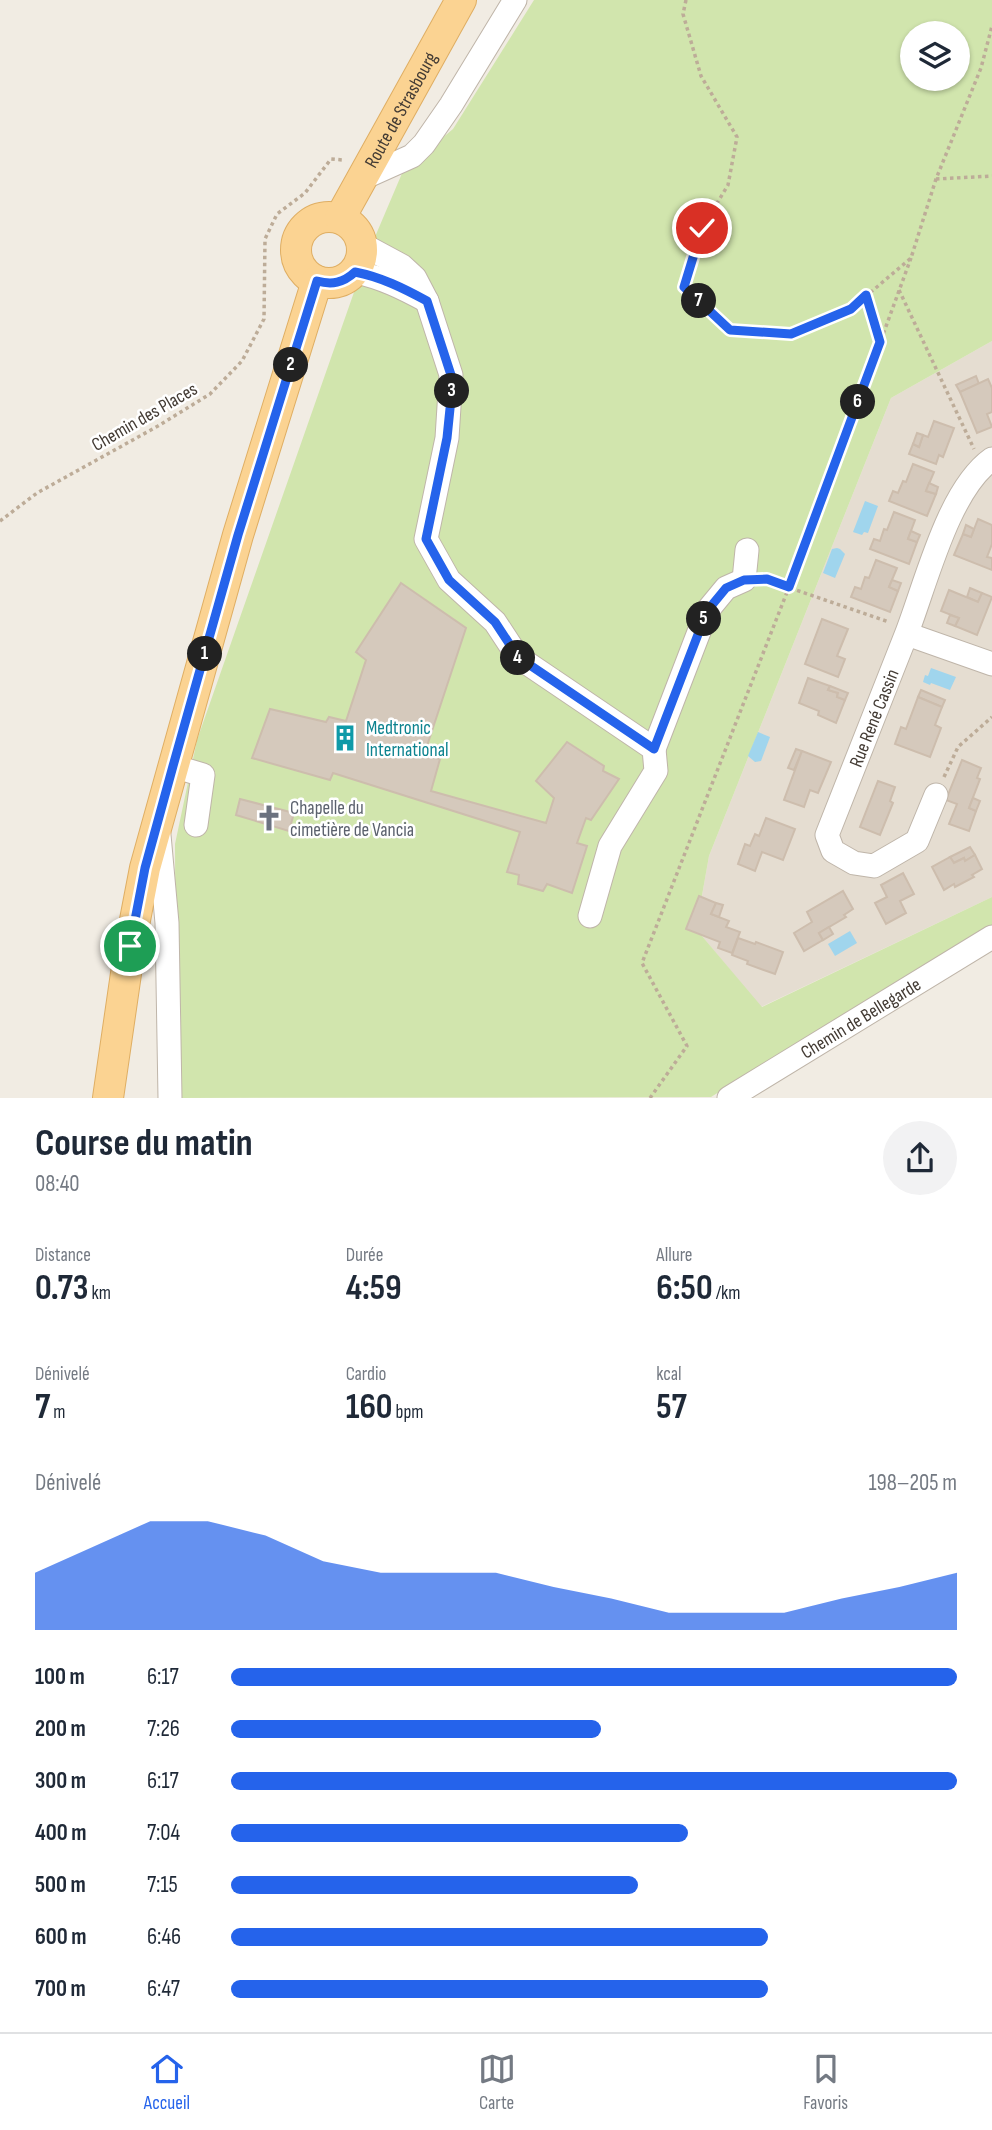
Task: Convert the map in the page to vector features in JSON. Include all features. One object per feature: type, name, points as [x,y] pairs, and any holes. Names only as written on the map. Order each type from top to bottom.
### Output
[{"type":"main road","name":"Route de Strasbourg","points":[[340,218],[461,0]]},
{"type":"main road","points":[[317,218],[340,218],[357,230],[358,258],[348,278],[328,284],[307,275],[296,256],[296,244],[307,224],[317,218]]},
{"type":"main road","points":[[108,1097],[130,946],[145,868],[238,535],[317,281]]},
{"type":"street","points":[[367,171],[412,156],[424,144],[515,0]]},
{"type":"street","points":[[358,258],[374,276],[396,284],[427,301],[451,375],[447,438],[426,539],[449,580],[495,622],[518,657],[654,749]]},
{"type":"street","name":"Rue René Cassin","points":[[936,795],[917,841],[874,866],[854,863],[833,851],[827,835],[907,634],[950,517],[964,489],[987,462]]},
{"type":"street","points":[[590,916],[610,846],[656,771],[654,749],[707,611],[726,588],[744,580],[747,551]]},
{"type":"street","points":[[907,634],[992,664]]},
{"type":"street","points":[[173,766],[203,775],[196,825]]},
{"type":"street","points":[[158,823],[167,923],[170,1097]]},
{"type":"street","name":"Chemin de Bellegarde","points":[[729,1097],[992,937]]},
{"type":"path","points":[[686,0],[683,14],[701,76],[737,136],[728,185],[702,228],[684,287],[730,330],[791,334],[851,309],[911,258]]},
{"type":"path","points":[[650,1097],[687,1046],[642,963],[789,587],[911,258],[936,179],[981,68],[992,26]]},
{"type":"path","name":"Chemin des Places","points":[[0,521],[37,493],[210,394],[242,361],[264,319],[265,239],[277,214],[305,193],[331,159],[367,171]]},
{"type":"path","points":[[936,179],[992,176]]},
{"type":"path","points":[[899,290],[987,462]]},
{"type":"path","points":[[866,295],[880,342]]},
{"type":"path","points":[[744,580],[767,579],[895,624],[907,634]]},
{"type":"path","points":[[936,795],[958,747],[992,717]]},
{"type":"shaded area","points":[[992,341],[992,897],[761,1007],[696,929],[709,856],[891,398]]},
{"type":"green space","points":[[534,0],[992,0],[992,341],[891,398],[709,856],[696,929],[762,1007],[992,897],[992,927],[960,951],[803,1039],[711,1097],[176,1098],[175,844],[197,740],[366,258],[403,171],[453,129]]},
{"type":"water","points":[[865,501],[878,506],[868,533],[864,532],[862,535],[853,532]]},
{"type":"water","points":[[837,548],[845,554],[835,578],[823,573],[832,549]]},
{"type":"water","points":[[931,668],[956,677],[950,690],[923,682]]},
{"type":"water","points":[[758,732],[770,737],[761,761],[755,762],[748,756]]},
{"type":"water","points":[[850,931],[857,943],[835,956],[828,944]]},
{"type":"building","points":[[976,376],[979,384],[960,392],[956,385]]},
{"type":"building","points":[[988,379],[992,388],[992,412],[987,414],[992,427],[977,433],[960,392]]},
{"type":"building","points":[[934,421],[954,428],[943,457],[939,455],[936,464],[909,454],[913,444],[919,447],[923,435],[928,437]]},
{"type":"building","points":[[917,433],[923,435],[919,447],[913,444]]},
{"type":"building","points":[[913,464],[934,472],[926,491],[936,494],[927,516],[889,501],[893,491],[898,493],[903,481],[906,482]]},
{"type":"building","points":[[929,483],[938,487],[936,494],[926,491]]},
{"type":"building","points":[[894,512],[915,520],[908,539],[917,542],[909,564],[870,549],[874,539],[880,541]]},
{"type":"building","points":[[978,519],[992,525],[992,544],[987,557],[992,558],[992,570],[954,555],[963,534],[971,537]]},
{"type":"building","points":[[966,525],[974,529],[971,537],[963,534]]},
{"type":"building","points":[[911,531],[920,535],[917,542],[908,539]]},
{"type":"building","points":[[876,560],[897,568],[889,587],[898,591],[890,612],[851,597],[855,587],[861,589],[865,577],[869,578]]},
{"type":"building","points":[[892,580],[901,583],[898,591],[889,587]]},
{"type":"building","name":"Medtronic International","points":[[401,583],[466,628],[424,755],[440,759],[431,791],[546,823],[554,798],[536,781],[567,742],[604,766],[603,771],[619,779],[591,820],[586,818],[577,843],[587,846],[572,893],[547,884],[543,891],[518,884],[519,875],[507,872],[520,832],[333,773],[330,780],[252,758],[270,709],[326,722],[329,717],[346,721],[366,660],[356,652]]},
{"type":"building","points":[[970,588],[982,593],[978,602],[967,597]]},
{"type":"building","points":[[949,590],[978,602],[982,593],[992,597],[977,635],[955,626],[959,618],[941,611]]},
{"type":"building","points":[[950,615],[959,618],[955,626],[947,623]]},
{"type":"building","points":[[822,619],[848,629],[837,656],[845,659],[838,677],[805,664]]},
{"type":"building","points":[[808,678],[830,686],[828,690],[838,693],[837,697],[845,700],[836,723],[818,715],[819,711],[799,703]]},
{"type":"building","points":[[830,686],[848,693],[845,700],[837,697],[838,693],[828,690]]},
{"type":"building","points":[[921,690],[945,700],[942,707],[918,697]]},
{"type":"building","points":[[918,697],[942,707],[935,725],[941,728],[930,757],[895,744],[901,727],[906,729]]},
{"type":"building","points":[[796,749],[802,751],[794,770],[788,768]]},
{"type":"building","points":[[802,751],[831,762],[818,793],[810,790],[804,807],[784,800]]},
{"type":"building","points":[[962,760],[981,768],[977,778],[980,779],[969,808],[976,811],[969,831],[949,824],[957,804],[946,800]]},
{"type":"building","points":[[878,781],[895,787],[890,801],[893,803],[880,835],[860,827]]},
{"type":"building","points":[[973,798],[980,801],[976,811],[969,808]]},
{"type":"building","name":"Chapelle du cimetière de Vancia","points":[[240,799],[294,813],[289,831],[236,815]]},
{"type":"building","points":[[766,818],[795,829],[783,860],[762,852],[755,871],[738,864],[745,844],[750,846],[755,834],[759,836]]},
{"type":"building","points":[[970,847],[975,855],[954,863],[950,857]]},
{"type":"building","points":[[975,855],[982,869],[972,875],[974,877],[944,890],[932,867],[950,857],[954,863]]},
{"type":"building","points":[[903,873],[914,894],[900,901],[906,913],[886,924],[875,903],[887,897],[881,885]]},
{"type":"building","points":[[843,891],[853,909],[844,915],[846,917],[819,933],[823,940],[804,951],[794,933],[812,922],[807,912]]},
{"type":"building","points":[[699,896],[716,903],[711,914],[729,921],[726,927],[740,932],[732,953],[718,948],[720,942],[686,929]]},
{"type":"building","points":[[716,903],[723,905],[719,917],[711,914]]},
{"type":"building","points":[[829,927],[833,934],[823,940],[819,933]]},
{"type":"building","points":[[738,938],[783,952],[775,974],[747,964],[748,961],[732,955]]},
{"type":"place","name":"Medtronic International","points":[[345,738]]},
{"type":"place","name":"Chapelle du cimetière de Vancia","points":[[269,818]]},
{"type":"route","points":[[130,946],[145,868],[173,766],[238,535],[317,281],[328,284],[338,282],[355,272],[396,284],[427,301],[444,349],[452,389],[447,438],[426,539],[449,580],[495,622],[518,657],[654,749],[707,611],[726,588],[744,580],[767,579],[789,587],[880,342],[866,295],[851,309],[791,334],[730,330],[684,287],[702,228]]}]
